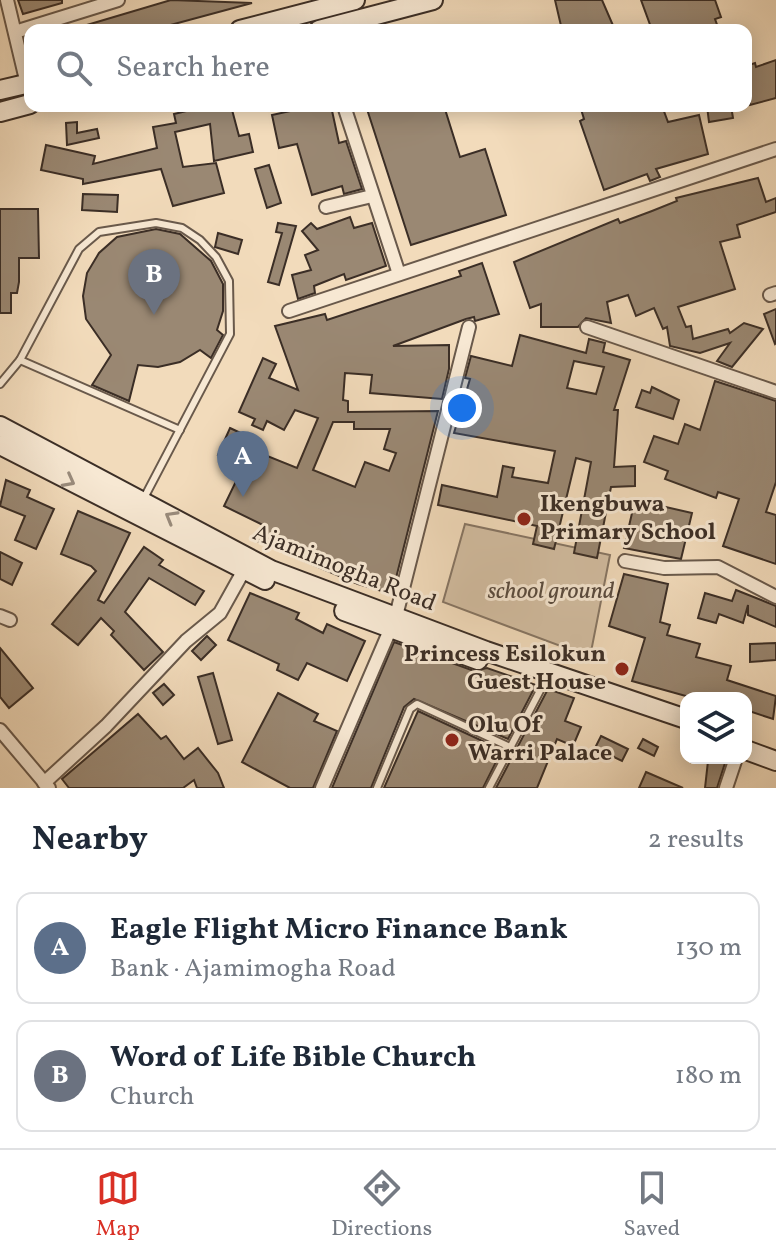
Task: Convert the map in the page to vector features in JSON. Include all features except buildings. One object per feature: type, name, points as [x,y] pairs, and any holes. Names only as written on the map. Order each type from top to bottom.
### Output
[{"type":"main road","points":[[263,24],[355,0]]},
{"type":"main road","points":[[343,24],[433,0]]},
{"type":"main road","points":[[0,90],[24,84]]},
{"type":"main road","points":[[0,112],[24,106]]},
{"type":"main road","name":"Ajamimogha Road","points":[[0,426],[271,570],[544,683],[680,728]]},
{"type":"main road","name":"Ajamimogha Road","points":[[0,445],[244,570],[680,717]]},
{"type":"main road","points":[[752,741],[776,748]]},
{"type":"main road","points":[[752,752],[776,761]]},
{"type":"street","points":[[7,0],[24,67]]},
{"type":"street","points":[[41,24],[118,0]]},
{"type":"street","points":[[15,32],[24,29]]},
{"type":"street","points":[[346,112],[399,274]]},
{"type":"street","points":[[289,311],[776,149]]},
{"type":"street","points":[[326,207],[372,196]]},
{"type":"street","points":[[322,788],[392,622],[469,327]]},
{"type":"street","points":[[587,327],[776,392]]},
{"type":"street","points":[[625,561],[664,568],[718,567],[776,597]]},
{"type":"street","points":[[0,730],[46,785],[186,641],[220,613],[244,570]]},
{"type":"street","points":[[726,788],[734,764]]},
{"type":"lane","points":[[0,384],[20,360],[79,249],[99,232],[156,223],[182,228],[200,240],[216,257],[229,281],[230,334],[225,349],[199,389],[143,501]]},
{"type":"lane","points":[[20,360],[180,430]]},
{"type":"lane","points":[[489,788],[544,683]]},
{"type":"lane","points":[[377,788],[410,709],[417,704],[510,747]]},
{"type":"green space","name":"school ground","points":[[465,524],[610,555],[590,657],[443,602]]},
{"type":"place","name":"Word of Life Bible Church","points":[[154,315]]},
{"type":"place","name":"Eagle Flight Micro Finance Bank","points":[[243,497]]},
{"type":"place","name":"Ikengbuwa Primary School","points":[[524,519]]},
{"type":"place","name":"Princess Esilokun Guest House","points":[[622,669]]},
{"type":"place","name":"Olu Of Warri Palace","points":[[452,740]]}]
